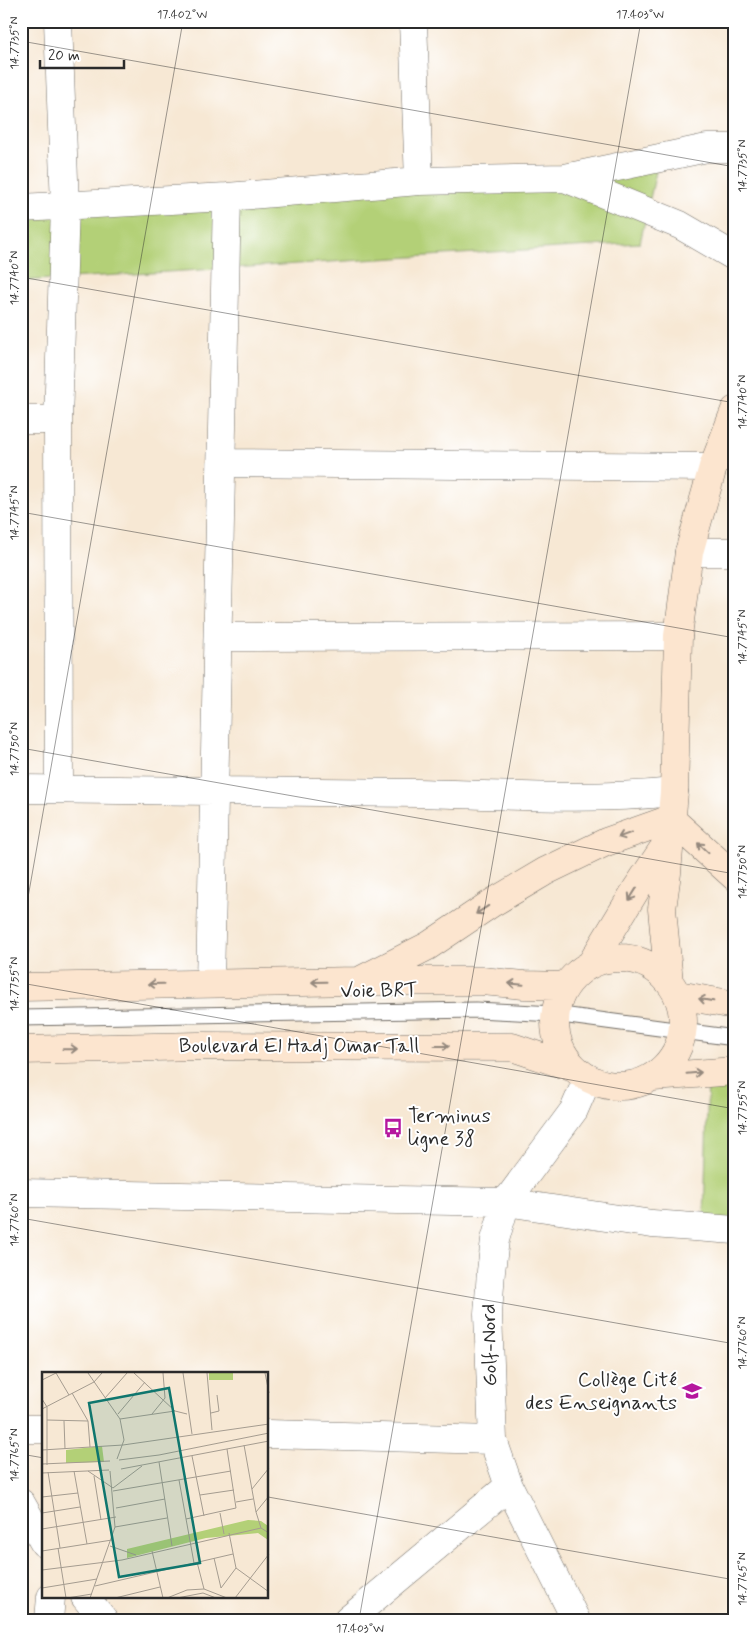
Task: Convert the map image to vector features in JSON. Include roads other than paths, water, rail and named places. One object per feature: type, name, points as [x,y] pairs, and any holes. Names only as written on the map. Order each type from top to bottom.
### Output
[{"type":"main road","name":"Boulevard El Hadj Omar Tall","points":[[21,1050],[198,1046],[512,1047],[581,1073],[604,1084],[621,1086],[637,1083],[653,1076],[670,1062],[683,1030],[682,1006],[673,988],[662,909],[674,792],[678,636],[689,552],[713,467],[735,410]]},
{"type":"main road","points":[[358,981],[428,946],[492,903],[546,871],[606,842],[670,829],[735,877]]},
{"type":"main road","points":[[591,964],[670,829]]},
{"type":"main road","points":[[581,1073],[564,1056],[557,1043],[554,1014],[558,999],[565,986],[576,973],[591,964],[612,958],[633,959],[653,967],[673,988],[735,1005]]},
{"type":"main road","points":[[21,986],[358,981],[482,981],[565,986]]},
{"type":"main road","name":"Boulevard El Hadj Omar Tall","points":[[653,1076],[735,1071]]},
{"type":"street","points":[[58,21],[65,206],[58,420],[59,789]]},
{"type":"street","points":[[413,21],[419,181]]},
{"type":"street","points":[[21,208],[227,197],[419,181],[566,178],[707,148],[735,148]]},
{"type":"street","points":[[566,178],[680,224],[735,257]]},
{"type":"street","points":[[210,983],[227,197]]},
{"type":"street","points":[[21,420],[58,420]]},
{"type":"street","points":[[222,463],[713,467]]},
{"type":"street","points":[[689,552],[735,552]]},
{"type":"street","points":[[218,637],[678,636]]},
{"type":"street","points":[[21,789],[564,796],[646,795],[674,792]]},
{"type":"street","name":"Golf-Nord","points":[[576,1620],[510,1486],[493,1440],[488,1314],[495,1240],[506,1202],[574,1110],[581,1073]]},
{"type":"street","points":[[21,1193],[506,1202],[652,1224],[735,1230]]},
{"type":"street","points":[[21,1429],[42,1429]]},
{"type":"street","points":[[269,1434],[493,1440]]},
{"type":"street","points":[[348,1620],[510,1486]]},
{"type":"street","points":[[21,1503],[42,1540]]},
{"type":"street","points":[[49,1620],[51,1598]]},
{"type":"street","points":[[86,1598],[104,1620]]},
{"type":"lane","name":"Voie BRT","points":[[21,1018],[476,1010],[554,1014],[735,1038]]},
{"type":"place","name":"Terminus ligne 38","points":[[393,1128]]},
{"type":"place","name":"Collège Cité des Enseignants","points":[[692,1391]]}]
